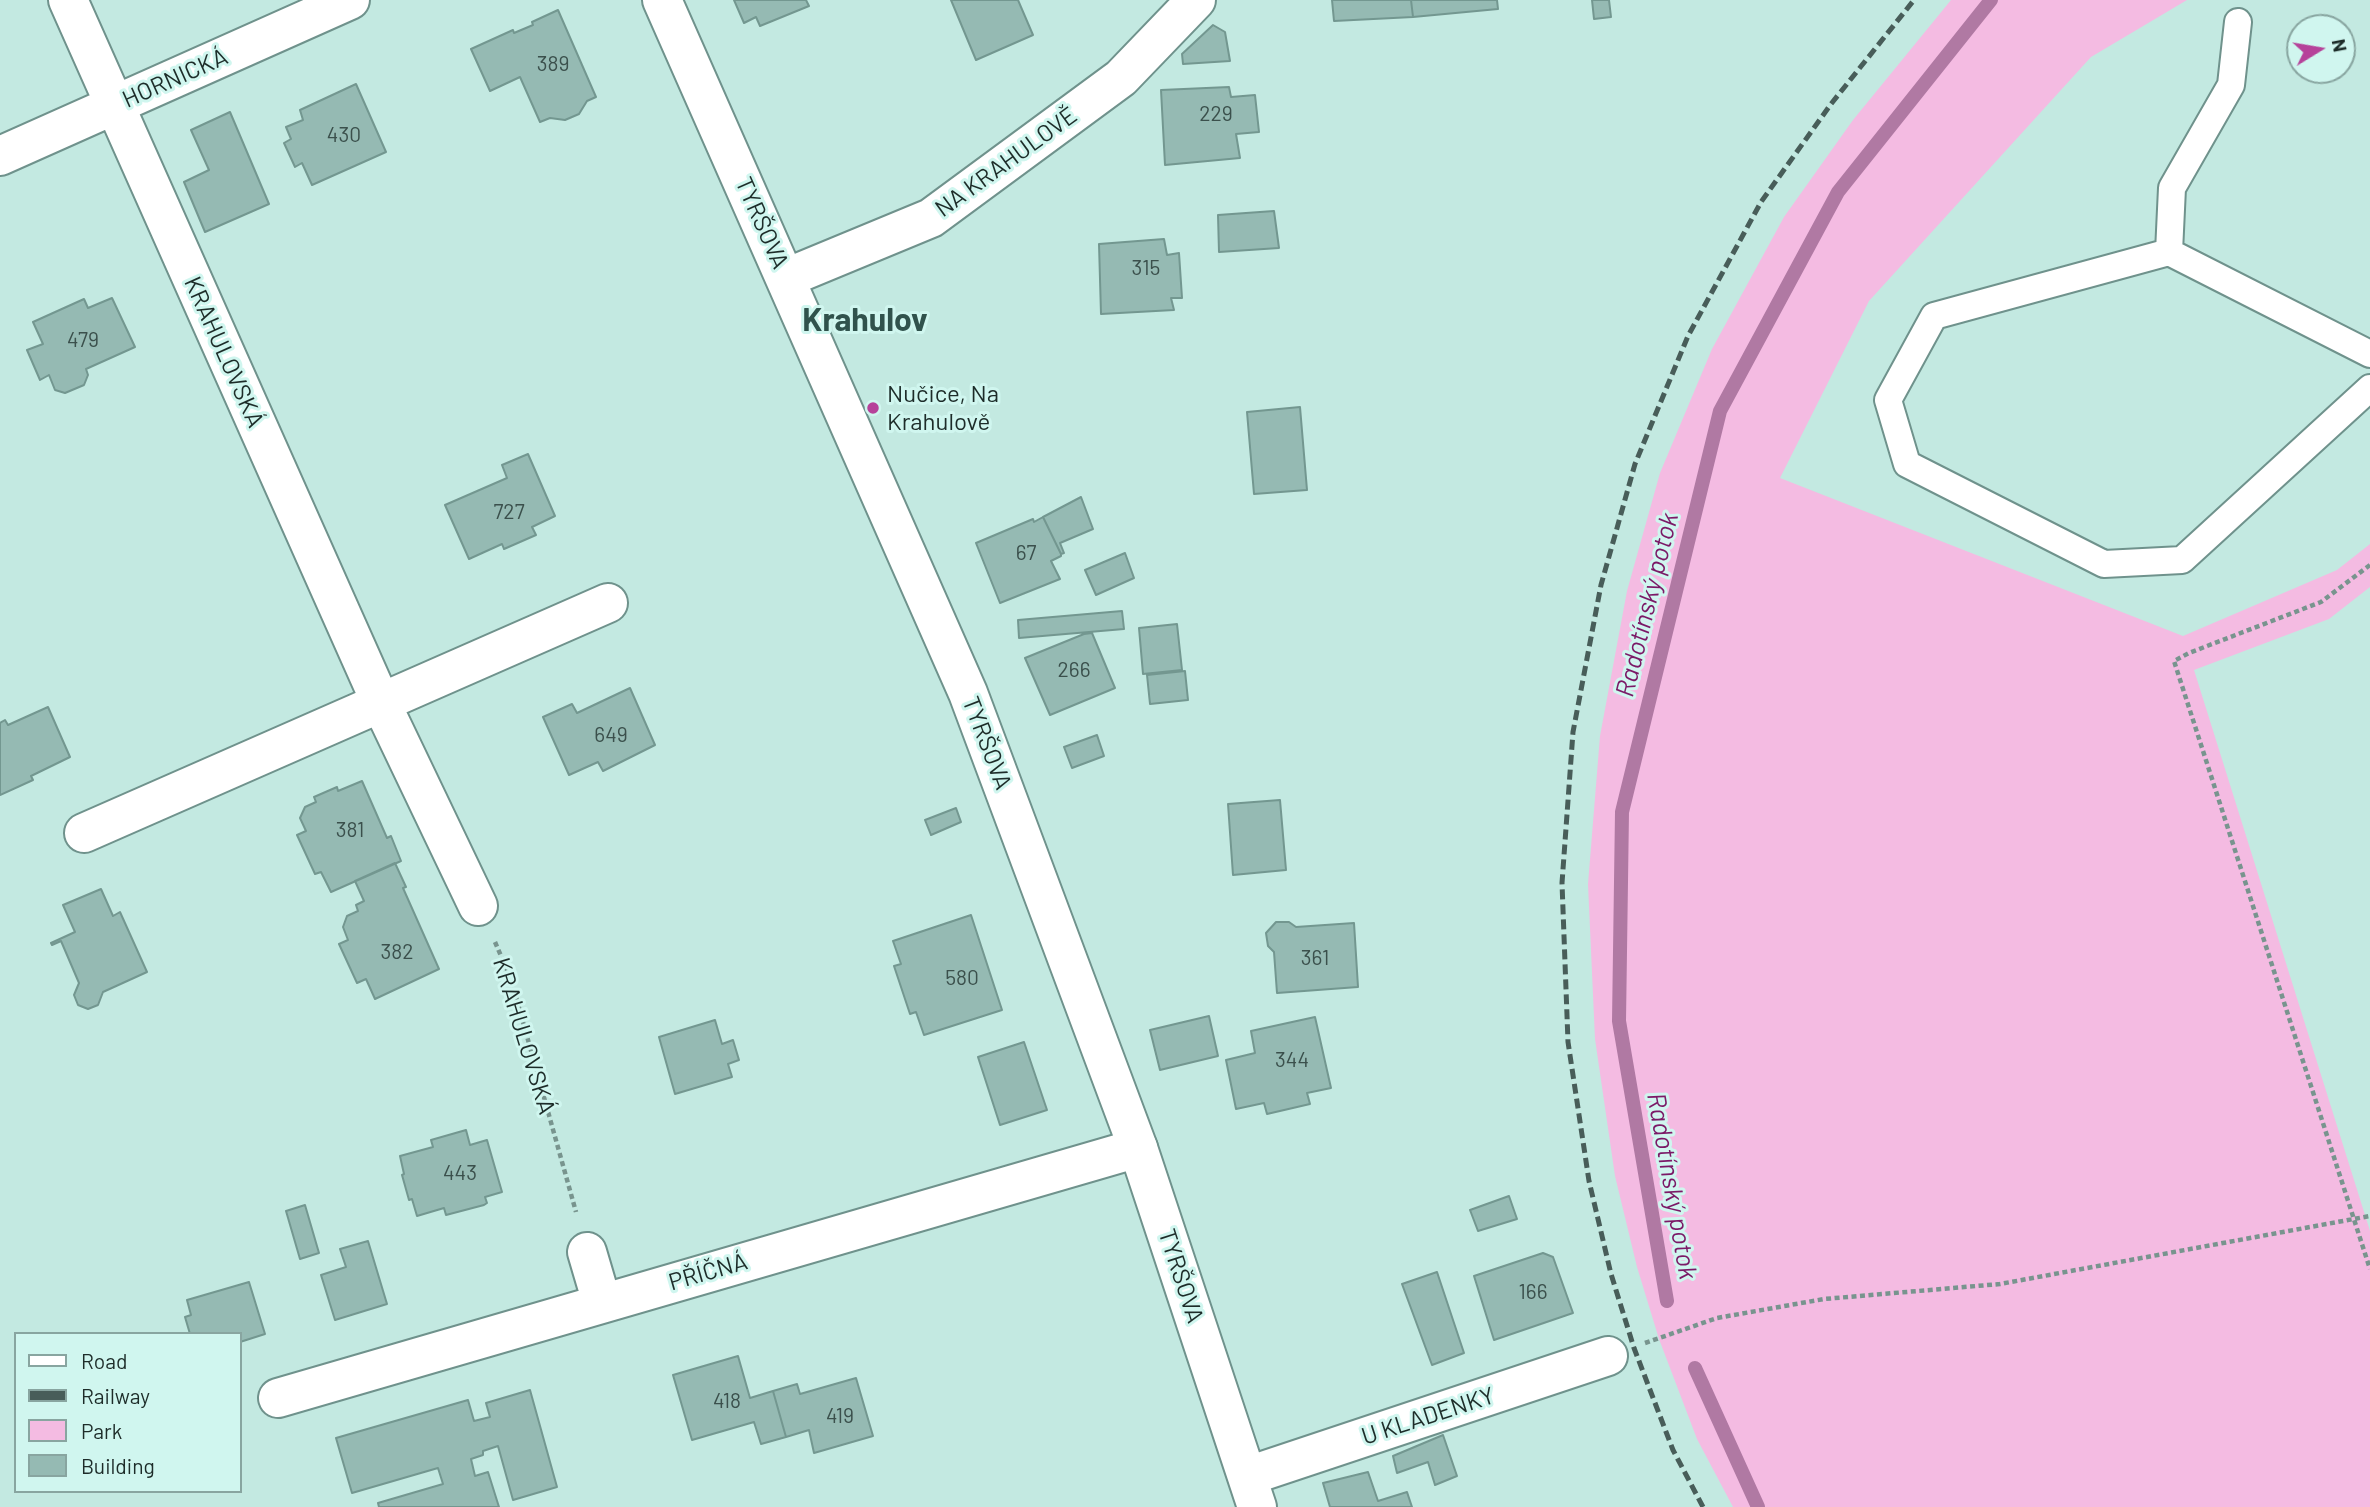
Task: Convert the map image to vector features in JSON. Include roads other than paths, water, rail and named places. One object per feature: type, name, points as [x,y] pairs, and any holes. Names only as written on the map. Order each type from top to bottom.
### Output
[{"type":"street","name":"KRAHULOVSKÁ","points":[[68,0],[381,704],[478,906]]},
{"type":"street","name":"HORNICKÁ","points":[[0,156],[351,0]]},
{"type":"street","name":"TYRŠOVA","points":[[662,0],[968,693],[1138,1148],[1252,1491]]},
{"type":"street","name":"NA KRAHULOVĚ","points":[[786,278],[931,218],[1121,78],[1195,0]]},
{"type":"street","points":[[84,833],[608,603]]},
{"type":"street","name":"PŘÍČNÁ","points":[[278,1398],[1138,1148]]},
{"type":"street","points":[[587,1252],[602,1303]]},
{"type":"street","name":"U KLADENKY","points":[[1252,1491],[1608,1356]]},
{"type":"lane","points":[[2169,252],[2172,188],[2231,85],[2238,22]]},
{"type":"lane","points":[[2370,354],[2169,252],[1934,316],[1888,400],[1907,464],[2104,564],[2182,559],[2370,388]]},
{"type":"waterway","name":"Radotínský potok","points":[[1667,1301],[1619,1021],[1622,812],[1720,411],[1838,192],[1991,0]]},
{"type":"waterway","name":"Radotínský potok","points":[[1695,1368],[1758,1507]]},
{"type":"railway","points":[[1703,1507],[1673,1450],[1634,1348],[1611,1274],[1589,1181],[1568,1042],[1562,883],[1573,732],[1601,585],[1635,464],[1688,336],[1761,202],[1831,104],[1914,0]]},
{"type":"place","name":"Nučice, Na Krahulově","points":[[873,408]]},
{"type":"district","name":"Krahulov","points":[[865,320]]}]
